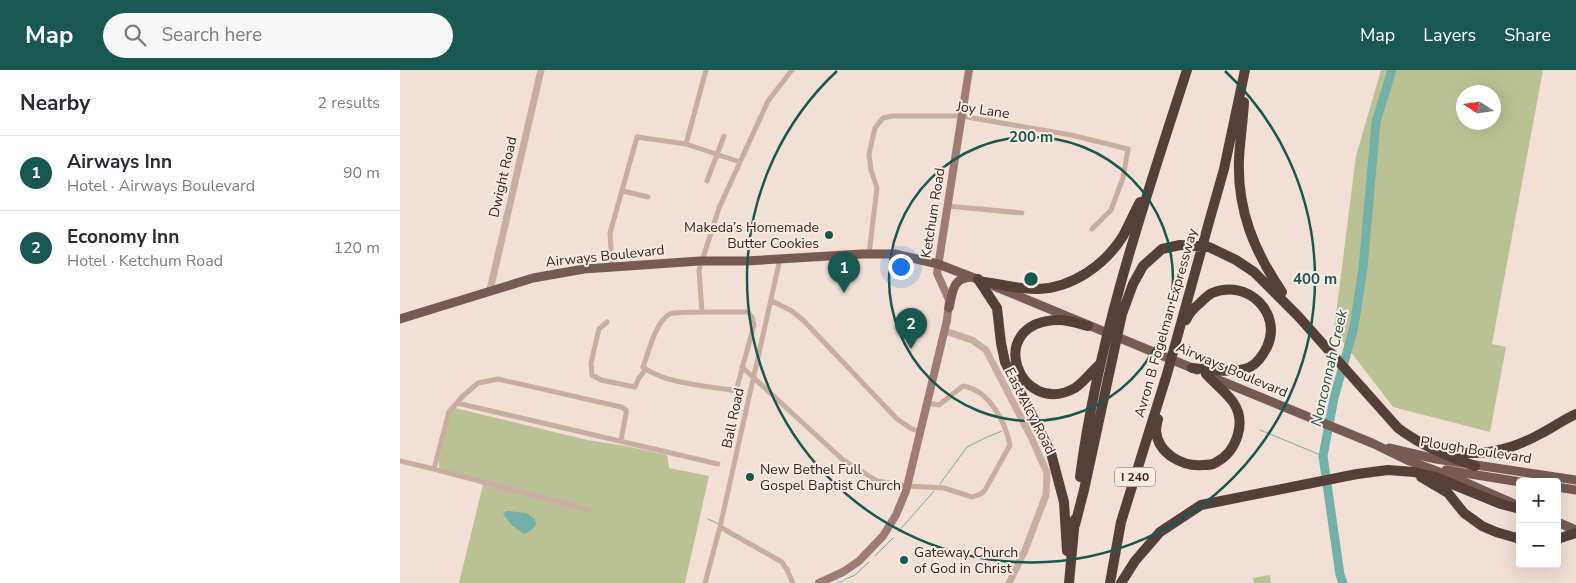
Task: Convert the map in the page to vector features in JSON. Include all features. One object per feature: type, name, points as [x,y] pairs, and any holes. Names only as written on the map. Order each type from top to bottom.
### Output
[{"type":"highway","points":[[1075,524],[1112,359],[1118,313],[1151,181],[1187,70]]},
{"type":"highway","points":[[1246,70],[1239,160],[1241,199],[1246,222],[1258,254],[1269,274],[1300,319]]},
{"type":"highway","name":"Avron B Fogelman Expressway","points":[[1110,583],[1121,522],[1162,391],[1210,222],[1246,70]]},
{"type":"highway","points":[[978,279],[1036,289],[1052,288],[1079,277],[1099,263],[1115,248],[1131,222],[1151,181]]},
{"type":"highway","points":[[1069,583],[1083,458],[1103,351],[1132,284],[1143,266],[1162,249],[1180,245],[1209,247],[1236,260],[1254,272],[1300,319],[1398,428],[1417,442],[1444,455],[1475,466]]},
{"type":"highway","points":[[978,279],[997,308],[1005,362],[1051,453],[1064,502],[1069,583]]},
{"type":"highway","points":[[1177,339],[1189,314],[1211,293],[1227,289],[1240,290],[1260,301],[1266,310],[1272,334],[1262,358],[1251,366],[1238,370],[1192,368]]},
{"type":"highway","points":[[1088,326],[1058,320],[1030,325],[1021,334],[1016,344],[1016,363],[1023,379],[1035,390],[1052,393],[1064,392],[1076,387],[1100,364]]},
{"type":"highway","points":[[1162,391],[1156,431],[1161,446],[1173,458],[1182,462],[1194,466],[1214,464],[1229,452],[1238,434],[1240,417],[1233,402],[1206,374]]},
{"type":"highway","points":[[1417,442],[1453,452],[1478,453],[1497,451],[1516,447],[1576,414]]},
{"type":"highway","points":[[1121,583],[1135,561],[1160,532],[1201,505],[1357,474],[1388,470],[1414,472],[1435,477],[1501,504],[1516,507]]},
{"type":"highway","points":[[1414,472],[1448,493],[1464,512],[1482,526],[1516,538]]},
{"type":"highway","points":[[1561,538],[1576,532]]},
{"type":"main road","name":"Ketchum Road","points":[[819,583],[859,561],[874,546],[883,536],[896,515],[907,486],[949,308],[949,300],[937,273],[969,70]]},
{"type":"main road","name":"Airways Boulevard","points":[[400,319],[533,278],[584,269],[700,261],[746,261],[899,254],[938,264],[978,279],[1407,460],[1458,479],[1516,506]]},
{"type":"main road","points":[[949,308],[955,284],[960,279],[978,279]]},
{"type":"main road","name":"Plough Boulevard","points":[[1368,442],[1436,460],[1576,480]]},
{"type":"main road","name":"Plough Boulevard","points":[[1407,460],[1452,472],[1516,481]]},
{"type":"main road","points":[[1561,488],[1576,490]]},
{"type":"main road","points":[[1559,523],[1576,532]]},
{"type":"street","name":"Dwight Road","points":[[490,290],[541,70]]},
{"type":"street","points":[[686,144],[706,70]]},
{"type":"street","points":[[702,312],[700,261],[720,208],[768,101],[792,70]]},
{"type":"street","name":"Joy Lane","points":[[868,254],[877,188],[869,154],[875,128],[883,118],[892,116],[961,116],[1071,135],[1128,149],[1123,178],[1111,210],[1092,229]]},
{"type":"street","points":[[707,182],[724,136]]},
{"type":"street","points":[[612,267],[610,233],[637,137],[686,144],[740,162]]},
{"type":"street","points":[[623,191],[648,197]]},
{"type":"street","points":[[947,206],[1022,213]]},
{"type":"street","name":"Ball Road","points":[[705,583],[721,525],[780,258]]},
{"type":"street","points":[[772,301],[792,311],[804,321],[896,418],[910,428],[920,432]]},
{"type":"street","points":[[748,312],[752,318],[754,325],[736,391],[670,379],[646,369],[644,368],[651,342],[662,321],[670,314],[748,312]]},
{"type":"street","points":[[607,322],[599,329],[591,363],[592,375],[601,380],[635,387],[646,369]]},
{"type":"street","name":"East Alcy Road","points":[[945,330],[972,340],[986,350],[1032,439],[1047,473],[1046,495],[1025,550],[1009,583]]},
{"type":"street","points":[[742,367],[848,463],[877,481],[907,486],[944,488],[972,497],[978,496],[985,490],[1010,445],[994,407],[987,399],[971,388],[963,386],[939,405],[927,403]]},
{"type":"street","points":[[434,468],[449,412],[478,383],[498,379],[594,400],[626,410],[621,440]]},
{"type":"street","points":[[457,403],[718,464]]},
{"type":"street","points":[[400,461],[434,468],[589,510]]},
{"type":"street","points":[[721,525],[782,562],[793,583]]},
{"type":"green space","points":[[1381,70],[1543,70],[1492,344],[1506,347],[1490,432],[1393,407],[1334,330],[1356,156]]},
{"type":"green space","points":[[455,408],[587,440],[667,455],[669,468],[709,476],[685,583],[459,583],[483,485],[439,468],[439,460],[450,414]]},
{"type":"green space","points":[[1270,575],[1271,583],[1254,583],[1253,578]]},
{"type":"water","points":[[507,511],[526,513],[535,519],[536,525],[524,534],[507,520],[503,513]]},
{"type":"waterway","name":"Nonconnah Creek","points":[[1343,583],[1340,575],[1323,456],[1334,398],[1354,327],[1363,268],[1376,122],[1392,70]]},
{"type":"waterway","points":[[1260,430],[1323,456]]},
{"type":"waterway","points":[[940,484],[967,447],[1002,431]]},
{"type":"waterway","points":[[898,532],[934,491]]},
{"type":"waterway","points":[[708,519],[719,524]]},
{"type":"waterway","points":[[875,556],[893,538]]},
{"type":"waterway","points":[[844,580],[855,575],[869,562]]},
{"type":"waterway","points":[[838,583],[843,581]]},
{"type":"place","name":"Makeda’s Homemade Butter Cookies","points":[[829,235]]},
{"type":"place","name":"Airways Inn","points":[[844,293]]},
{"type":"place","name":"Economy Inn","points":[[911,349]]},
{"type":"place","name":"New Bethel Full Gospel Baptist Church","points":[[750,477]]},
{"type":"place","name":"Gateway Church of God in Christ","points":[[904,560]]}]
